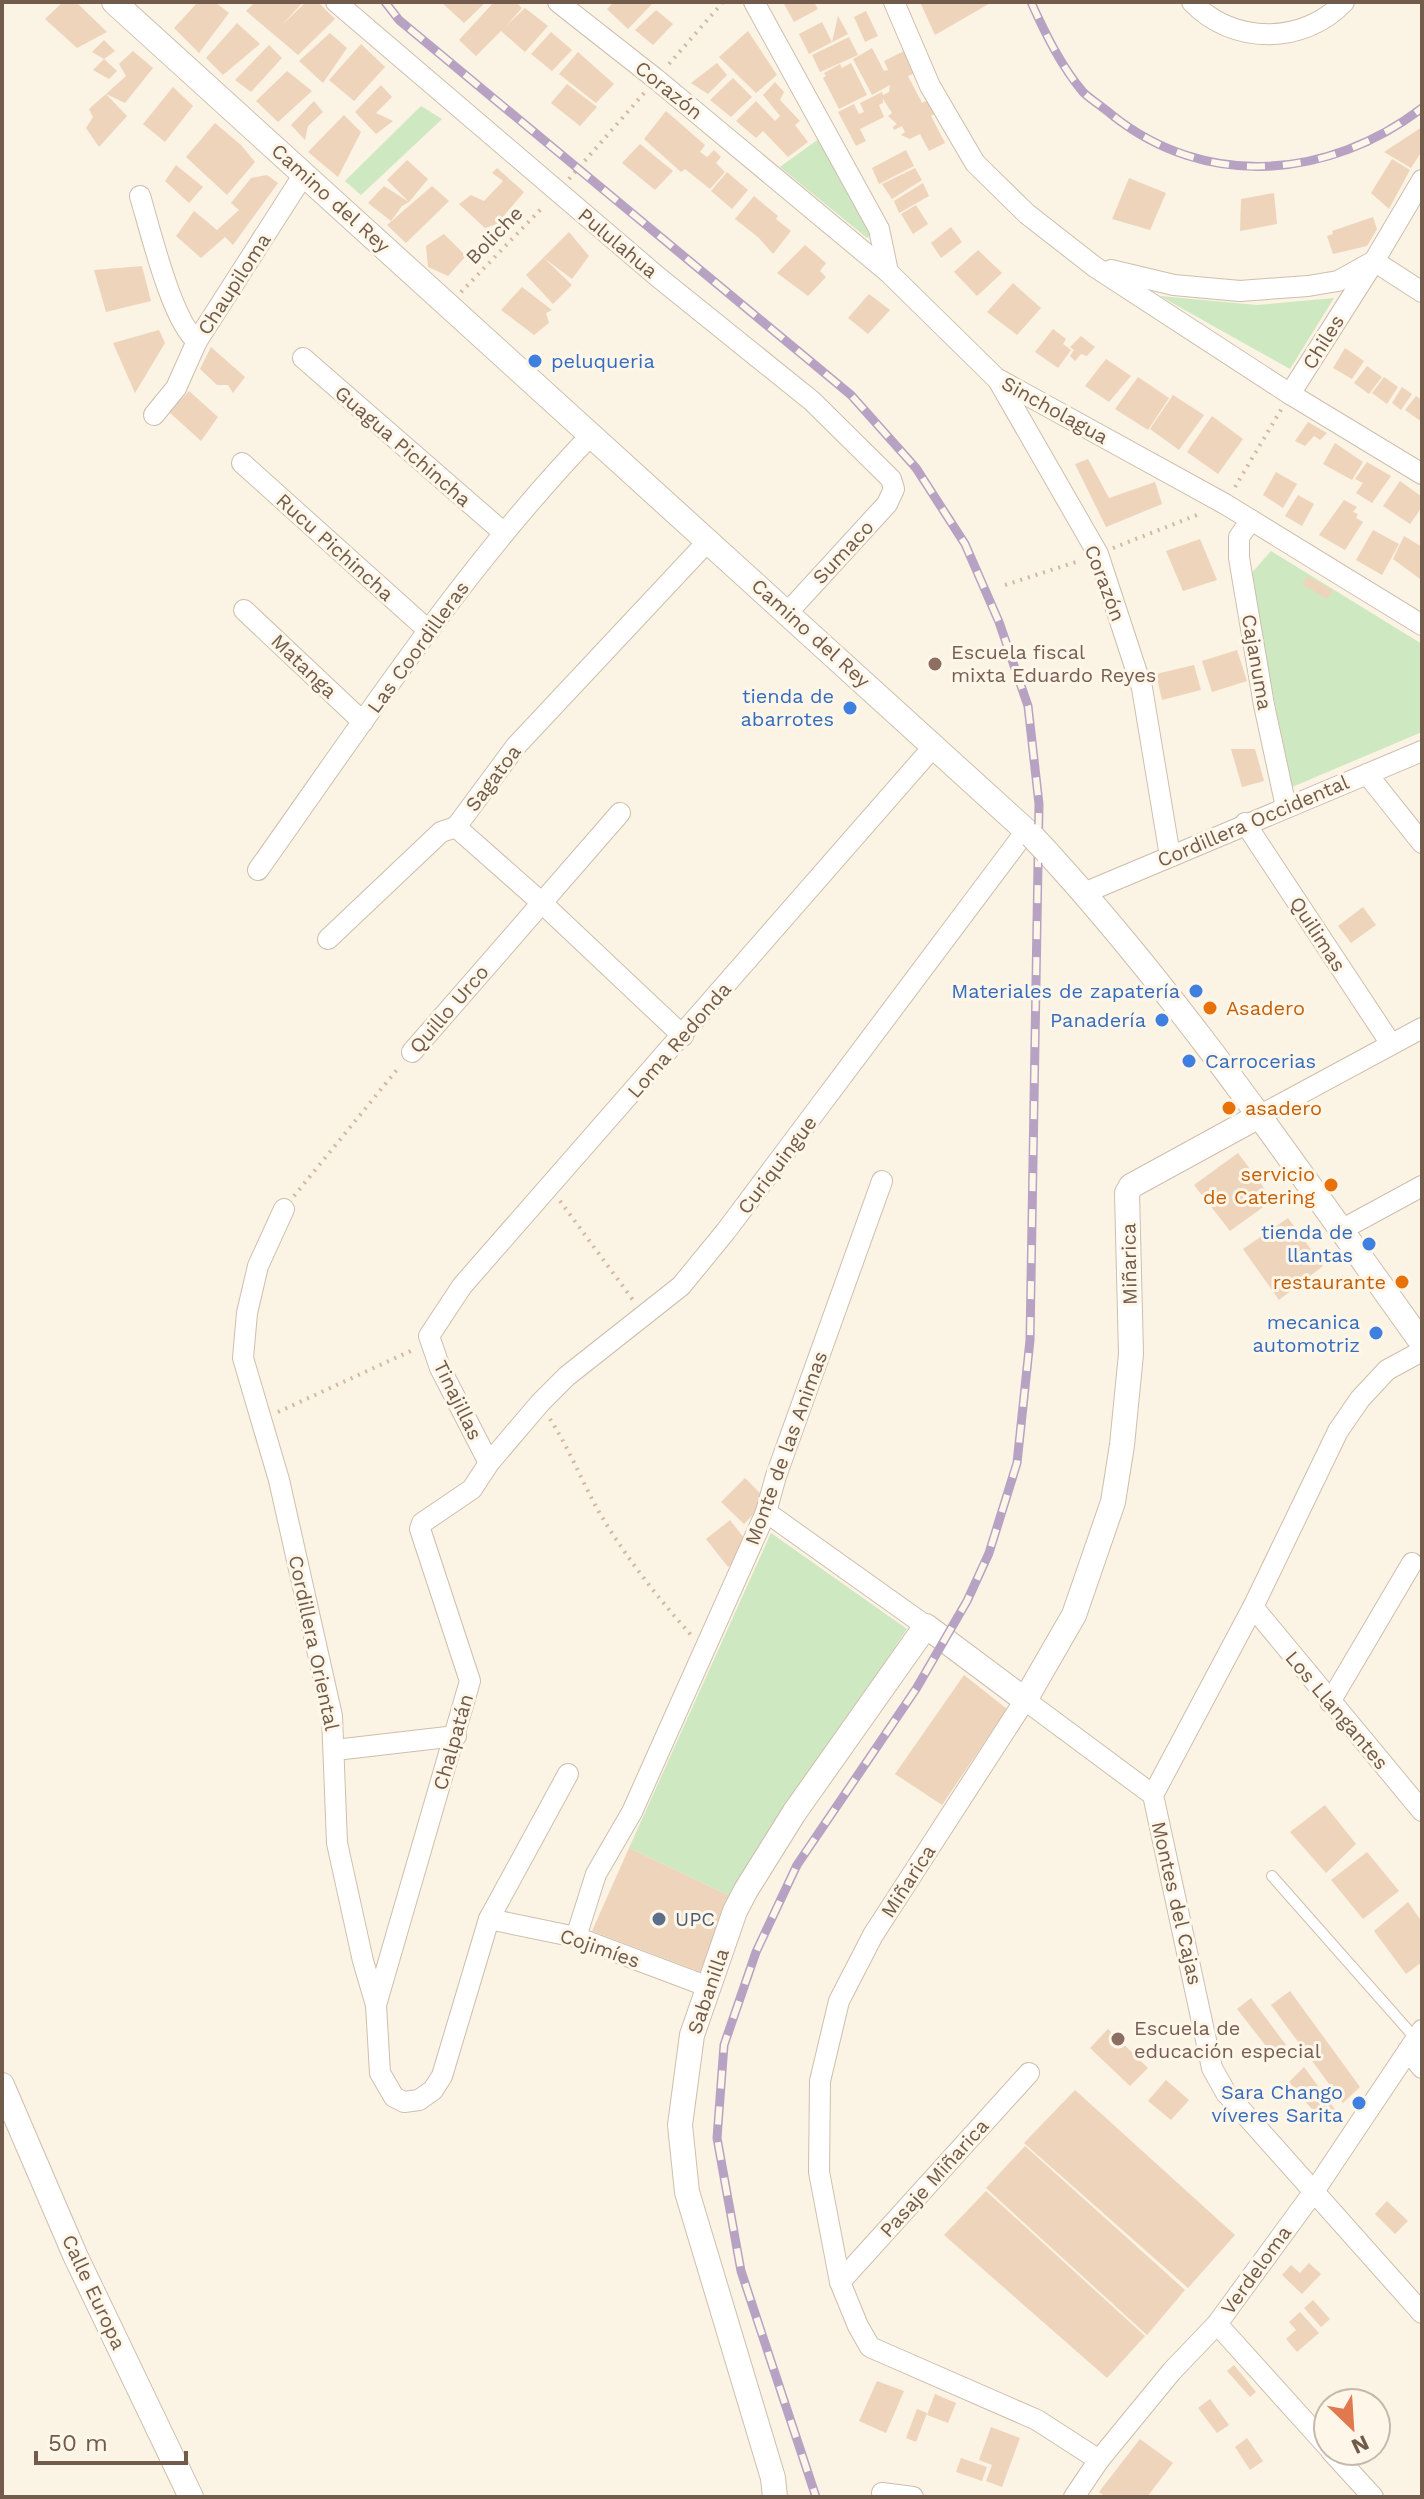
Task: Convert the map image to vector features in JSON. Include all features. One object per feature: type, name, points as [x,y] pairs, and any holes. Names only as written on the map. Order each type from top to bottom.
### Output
[{"type":"street","name":"Camino del Rey","points":[[114,2],[709,540],[1035,840],[1084,893],[1179,1008],[1422,1343]]},
{"type":"street","name":"Pululahua","points":[[336,2],[658,277],[812,401],[891,479],[894,489]]},
{"type":"street","name":"Corazón","points":[[558,2],[656,79],[888,272]]},
{"type":"street","points":[[754,2],[879,229],[888,272]]},
{"type":"street","points":[[894,2],[930,86],[975,163],[1027,214],[1095,267],[1290,394],[1422,474]]},
{"type":"street","points":[[1192,2],[1216,21],[1258,35],[1288,33],[1304,28],[1330,15],[1344,2]]},
{"type":"street","name":"Chaupiloma","points":[[140,196],[163,274],[185,326],[197,341],[304,174]]},
{"type":"street","name":"Chiles","points":[[1290,394],[1422,182]]},
{"type":"street","points":[[1095,267],[1174,285],[1240,291],[1338,281],[1374,261],[1422,292]]},
{"type":"street","name":"Sincholagua","points":[[888,272],[996,378],[1225,504],[1422,625]]},
{"type":"street","points":[[154,415],[176,388],[197,341]]},
{"type":"street","name":"Guagua Pichincha","points":[[303,358],[504,533]]},
{"type":"street","name":"Corazón","points":[[996,378],[1098,554],[1142,688],[1170,856]]},
{"type":"street","name":"Las Coordilleras","points":[[258,870],[429,631],[504,533],[592,434]]},
{"type":"street","name":"Rucu Pichincha","points":[[242,463],[429,631]]},
{"type":"street","name":"Sumaco","points":[[788,612],[887,504],[894,489]]},
{"type":"street","name":"Cajanuma","points":[[1251,520],[1239,537],[1239,558],[1261,691],[1286,807]]},
{"type":"street","name":"Sagatoa","points":[[683,1036],[456,827],[516,746],[709,540]]},
{"type":"street","name":"Matanga","points":[[244,610],[363,722]]},
{"type":"street","name":"Loma Redonda","points":[[429,1336],[462,1286],[934,746]]},
{"type":"street","name":"Cordillera Occidental","points":[[1084,893],[1422,751]]},
{"type":"street","points":[[1367,774],[1422,843]]},
{"type":"street","name":"Quillo Urco","points":[[412,1052],[620,813]]},
{"type":"street","name":"Quilimas","points":[[1245,823],[1391,1044]]},
{"type":"street","points":[[328,939],[441,832],[456,827]]},
{"type":"street","name":"Curiquingue","points":[[489,1463],[567,1376],[681,1286],[842,1079],[1035,840]]},
{"type":"street","points":[[1259,1116],[1422,1028]]},
{"type":"street","name":"Miñarica","points":[[1099,2460],[1037,2420],[870,2347],[840,2282],[819,2172],[820,2081],[839,2001],[873,1935],[1025,1700],[1074,1615],[1113,1502],[1122,1445],[1131,1354],[1127,1193],[1131,1186],[1259,1116]]},
{"type":"street","name":"Monte de las Animas","points":[[576,1937],[596,1874],[632,1812],[766,1512],[776,1476],[882,1181]]},
{"type":"street","points":[[1341,1230],[1422,1186]]},
{"type":"street","name":"Cordillera Oriental","points":[[284,1209],[258,1266],[247,1313],[243,1358],[285,1510],[332,1716],[337,1843],[376,2005],[380,2073],[394,2097],[404,2102],[419,2100],[433,2090],[442,2076],[489,1919]]},
{"type":"street","name":"Tinajillas","points":[[429,1336],[440,1368],[489,1463]]},
{"type":"street","name":"Montes del Cajas","points":[[1422,1351],[1387,1370],[1360,1399],[1338,1431],[1253,1607],[1153,1795],[1212,2068],[1226,2093],[1422,2313]]},
{"type":"street","name":"Chalpatán","points":[[376,2005],[470,1681],[420,1529],[425,1521],[472,1489],[489,1463]]},
{"type":"street","points":[[766,1512],[926,1626],[1153,1795]]},
{"type":"street","points":[[1330,1702],[1412,1563]]},
{"type":"street","name":"Los Llangantes","points":[[1253,1607],[1422,1811]]},
{"type":"street","name":"Sabanilla","points":[[775,2497],[773,2478],[687,2192],[680,2125],[692,2035],[735,1911],[754,1877],[794,1813],[926,1626]]},
{"type":"street","points":[[335,1750],[456,1736]]},
{"type":"street","points":[[489,1919],[568,1774]]},
{"type":"street","name":"Cojimíes","points":[[489,1919],[576,1937],[709,1987]]},
{"type":"street","points":[[1416,2040],[1422,2068]]},
{"type":"street","name":"Verdeloma","points":[[1074,2497],[1099,2460],[1172,2371],[1217,2324],[1315,2190],[1416,2040]]},
{"type":"street","name":"Pasaje Miñarica","points":[[840,2282],[1029,2073]]},
{"type":"street","name":"Calle Europa","points":[[2,2085],[75,2255],[191,2497]]},
{"type":"street","points":[[1217,2324],[1312,2429]]},
{"type":"street","points":[[1346,2467],[1373,2497]]},
{"type":"street","points":[[882,2493],[913,2497]]},
{"type":"lane","points":[[1272,1876],[1416,2040]]},
{"type":"path","name":"Boliche","points":[[448,305],[558,192]]},
{"type":"path","points":[[1225,504],[1290,394]]},
{"type":"path","name":"Quillo Urco","points":[[284,1209],[412,1052]]},
{"type":"path","points":[[550,1187],[624,1288]]},
{"type":"path","points":[[259,1420],[417,1348],[429,1336]]},
{"type":"path","points":[[540,1403],[601,1515],[622,1547],[656,1596],[703,1649]]},
{"type":"green space","points":[[421,106],[442,119],[361,195],[345,181]]},
{"type":"green space","points":[[820,138],[875,234],[867,238],[780,167]]},
{"type":"green space","points":[[1160,296],[1257,305],[1334,298],[1290,369]]},
{"type":"green space","points":[[1271,551],[1422,644],[1422,732],[1292,787],[1249,576]]},
{"type":"green space","points":[[771,1533],[907,1629],[730,1896],[629,1848]]},
{"type":"building","points":[[63,2],[76,2],[107,32],[77,48],[45,19]]},
{"type":"building","points":[[198,2],[215,2],[229,13],[199,53],[174,28]]},
{"type":"building","points":[[255,2],[303,2],[282,25],[306,2],[318,2],[335,19],[298,55],[246,11]]},
{"type":"building","points":[[441,2],[486,2],[464,23]]},
{"type":"building","points":[[494,2],[516,2],[522,8],[506,26],[525,8],[548,26],[525,52],[501,31],[476,56],[459,40]]},
{"type":"building","points":[[614,2],[653,3],[628,29],[607,9]]},
{"type":"building","points":[[783,2],[814,2],[818,9],[794,22]]},
{"type":"building","points":[[920,2],[992,2],[935,35]]},
{"type":"building","points":[[656,10],[673,24],[653,45],[635,30]]},
{"type":"building","points":[[866,11],[878,36],[865,42],[854,17]]},
{"type":"building","points":[[838,16],[848,34],[809,54],[799,34],[822,22],[832,42]]},
{"type":"building","points":[[237,23],[260,44],[223,75],[206,58]]},
{"type":"building","points":[[748,31],[777,75],[756,93],[719,57]]},
{"type":"building","points":[[551,32],[572,50],[552,71],[531,54]]},
{"type":"building","points":[[330,33],[347,48],[323,83],[299,61]]},
{"type":"building","points":[[849,37],[858,55],[820,72],[812,55]]},
{"type":"building","points":[[104,40],[115,51],[104,59],[92,52]]},
{"type":"building","points":[[361,44],[385,67],[354,101],[329,80]]},
{"type":"building","points":[[269,45],[282,58],[251,92],[235,80]]},
{"type":"building","points":[[872,48],[884,71],[888,70],[884,61],[904,51],[915,73],[908,76],[922,103],[934,97],[941,110],[931,116],[945,143],[929,151],[920,134],[910,139],[901,135],[905,132],[902,126],[894,130],[897,124],[888,116],[892,113],[883,99],[879,105],[884,117],[860,129],[866,141],[856,146],[838,112],[854,104],[859,114],[864,112],[860,103],[882,92],[883,95],[889,92],[890,85],[872,95],[853,59]]},
{"type":"building","points":[[133,51],[153,68],[125,103],[106,94],[126,76],[119,64]]},
{"type":"building","points":[[578,52],[614,84],[596,103],[559,74]]},
{"type":"building","points":[[104,59],[117,71],[109,79],[93,70]]},
{"type":"building","points":[[717,63],[727,75],[708,94],[691,83]]},
{"type":"building","points":[[851,63],[867,95],[839,109],[823,78],[826,76],[824,73],[840,64],[842,68]]},
{"type":"building","points":[[287,71],[312,91],[278,122],[256,101]]},
{"type":"building","points":[[733,78],[752,97],[731,117],[710,100]]},
{"type":"building","points":[[775,82],[784,92],[780,100],[800,121],[795,125],[808,142],[788,157],[763,131],[756,138],[736,121],[756,101],[775,121],[780,116],[763,95]]},
{"type":"building","points":[[567,84],[597,107],[580,126],[551,103]]},
{"type":"building","points":[[381,85],[392,97],[376,113],[393,121],[376,134],[355,112]]},
{"type":"building","points":[[173,87],[193,106],[165,142],[143,124]]},
{"type":"building","points":[[106,94],[127,116],[99,147],[86,128],[93,117],[89,109]]},
{"type":"building","points":[[314,101],[323,112],[308,126],[305,140],[291,125]]},
{"type":"building","points":[[666,111],[705,145],[700,152],[707,157],[714,150],[721,157],[716,163],[725,172],[710,189],[685,169],[681,172],[644,139]]},
{"type":"building","points":[[344,115],[361,132],[338,177],[308,152]]},
{"type":"building","points":[[215,123],[255,162],[227,195],[186,157]]},
{"type":"building","points":[[1422,127],[1422,151],[1411,168],[1384,152]]},
{"type":"building","points":[[640,144],[673,171],[655,190],[622,163]]},
{"type":"building","points":[[906,150],[914,166],[879,184],[872,168]]},
{"type":"building","points":[[1392,159],[1410,170],[1389,209],[1371,193]]},
{"type":"building","points":[[407,160],[428,179],[409,202],[387,180]]},
{"type":"building","points":[[176,165],[203,187],[189,203],[165,181]]},
{"type":"building","points":[[497,168],[524,192],[497,224],[485,228],[459,204],[471,195],[484,201],[503,181],[492,173]]},
{"type":"building","points":[[915,168],[922,180],[892,199],[882,184]]},
{"type":"building","points":[[727,172],[748,190],[732,209],[711,191]]},
{"type":"building","points":[[267,175],[278,183],[233,245],[225,237],[201,258],[176,236],[194,211],[217,230],[239,210],[231,203],[251,178]]},
{"type":"building","points":[[1129,178],[1166,193],[1150,230],[1112,219]]},
{"type":"building","points":[[923,183],[929,196],[899,213],[894,201]]},
{"type":"building","points":[[384,186],[409,202],[391,221],[368,203]]},
{"type":"building","points":[[432,186],[449,201],[406,243],[387,225]]},
{"type":"building","points":[[1274,193],[1277,224],[1240,231],[1241,199]]},
{"type":"building","points":[[754,196],[791,231],[773,254],[735,219]]},
{"type":"building","points":[[916,205],[928,224],[913,234],[901,214]]},
{"type":"building","points":[[1373,217],[1377,229],[1367,246],[1333,254],[1327,236],[1333,234],[1332,231]]},
{"type":"building","points":[[951,227],[962,242],[941,258],[931,243]]},
{"type":"building","points":[[569,232],[589,256],[572,279],[544,258],[572,285],[553,304],[526,275]]},
{"type":"building","points":[[444,234],[466,256],[448,276],[428,267],[426,246]]},
{"type":"building","points":[[805,245],[826,263],[820,271],[826,277],[808,296],[777,273]]},
{"type":"building","points":[[978,250],[1002,273],[977,296],[954,272]]},
{"type":"building","points":[[142,266],[151,301],[106,312],[94,270]]},
{"type":"building","points":[[1013,283],[1041,308],[1017,335],[987,312]]},
{"type":"building","points":[[522,287],[552,310],[546,313],[549,323],[534,335],[501,310]]},
{"type":"building","points":[[869,294],[890,310],[868,334],[848,318]]},
{"type":"building","points":[[1053,329],[1066,339],[1063,344],[1071,350],[1058,368],[1035,352]]},
{"type":"building","points":[[159,330],[165,343],[135,393],[113,343]]},
{"type":"building","points":[[1081,336],[1095,347],[1087,356],[1081,354],[1075,361],[1070,356],[1074,350],[1070,347]]},
{"type":"building","points":[[211,347],[245,377],[233,393],[228,385],[217,385],[200,369]]},
{"type":"building","points":[[1345,348],[1364,361],[1352,379],[1333,368]]},
{"type":"building","points":[[1106,359],[1131,376],[1109,402],[1085,386]]},
{"type":"building","points":[[1367,366],[1382,377],[1369,394],[1354,383]]},
{"type":"building","points":[[1138,377],[1169,398],[1148,430],[1115,409]]},
{"type":"building","points":[[1384,377],[1398,387],[1387,404],[1372,393]]},
{"type":"building","points":[[1402,387],[1412,394],[1401,410],[1392,403]]},
{"type":"building","points":[[189,391],[218,417],[201,441],[169,412]]},
{"type":"building","points":[[1173,395],[1204,415],[1179,450],[1150,429]]},
{"type":"building","points":[[1416,396],[1422,400],[1422,422],[1405,410]]},
{"type":"building","points":[[1212,416],[1243,439],[1218,474],[1187,452]]},
{"type":"building","points":[[1308,422],[1327,433],[1320,440],[1314,436],[1305,446],[1295,441]]},
{"type":"building","points":[[1335,443],[1363,462],[1352,480],[1323,464]]},
{"type":"building","points":[[1088,459],[1109,498],[1155,482],[1162,504],[1106,527],[1075,464]]},
{"type":"building","points":[[1367,462],[1391,476],[1372,503],[1356,493],[1363,483],[1355,479]]},
{"type":"building","points":[[1276,472],[1297,484],[1283,508],[1263,495]]},
{"type":"building","points":[[1400,481],[1422,497],[1422,507],[1410,524],[1383,506]]},
{"type":"building","points":[[1298,495],[1314,504],[1302,526],[1285,516]]},
{"type":"building","points":[[1344,500],[1357,507],[1353,512],[1363,522],[1345,550],[1319,535]]},
{"type":"building","points":[[1373,530],[1399,544],[1382,575],[1356,560]]},
{"type":"building","points":[[1404,536],[1422,547],[1420,579],[1393,559]]},
{"type":"building","points":[[1200,539],[1217,580],[1183,591],[1166,551]]},
{"type":"building","points":[[1308,576],[1333,591],[1327,599],[1302,584]]},
{"type":"building","points":[[1237,650],[1247,681],[1212,692],[1202,661]]},
{"type":"building","points":[[1194,665],[1201,690],[1162,700],[1156,674]]},
{"type":"building","points":[[1231,749],[1255,749],[1264,781],[1242,787]]},
{"type":"building","points":[[1363,907],[1376,925],[1351,943],[1338,926]]},
{"type":"building","points":[[1238,1153],[1273,1200],[1230,1231],[1194,1185]]},
{"type":"building","points":[[1288,1218],[1323,1266],[1279,1300],[1243,1249]]},
{"type":"building","points":[[745,1478],[767,1500],[744,1524],[721,1502]]},
{"type":"building","points":[[730,1520],[748,1543],[742,1556],[728,1567],[706,1539]]},
{"type":"building","points":[[964,1675],[1007,1709],[942,1805],[895,1774]]},
{"type":"building","points":[[1325,1805],[1356,1844],[1326,1873],[1290,1832]]},
{"type":"building","name":"UPC","points":[[629,1848],[730,1896],[701,1972],[592,1931]]},
{"type":"building","points":[[1367,1852],[1399,1891],[1363,1919],[1331,1880]]},
{"type":"building","points":[[1408,1902],[1422,1922],[1422,1962],[1406,1974],[1374,1931]]},
{"type":"building","points":[[1290,1991],[1360,2087],[1343,2103],[1271,2005]]},
{"type":"building","points":[[1251,1998],[1286,2045],[1273,2055],[1237,2009]]},
{"type":"building","points":[[1108,2029],[1148,2068],[1130,2086],[1090,2048]]},
{"type":"building","points":[[1304,2067],[1336,2111],[1322,2121],[1289,2082]]},
{"type":"building","points":[[1166,2080],[1189,2100],[1171,2120],[1148,2101]]},
{"type":"building","points":[[1075,2090],[1235,2235],[1188,2288],[1024,2143]]},
{"type":"building","points":[[1025,2146],[1185,2290],[1147,2335],[986,2188]]},
{"type":"building","points":[[986,2191],[1145,2336],[1107,2378],[944,2235]]},
{"type":"building","points":[[1387,2201],[1408,2221],[1395,2234],[1375,2214]]},
{"type":"building","points":[[1309,2263],[1321,2274],[1302,2294],[1282,2275],[1291,2265],[1300,2273]]},
{"type":"building","points":[[1313,2300],[1330,2319],[1321,2327],[1304,2308]]},
{"type":"building","points":[[1300,2312],[1319,2333],[1297,2352],[1286,2339],[1296,2330],[1289,2322]]},
{"type":"building","points":[[1234,2365],[1256,2392],[1250,2397],[1227,2371]]},
{"type":"building","points":[[877,2381],[904,2391],[886,2433],[859,2421]]},
{"type":"building","points":[[935,2394],[956,2403],[948,2423],[927,2415]]},
{"type":"building","points":[[1210,2399],[1229,2425],[1217,2433],[1198,2408]]},
{"type":"building","points":[[917,2409],[927,2413],[916,2442],[906,2438]]},
{"type":"building","points":[[991,2427],[1020,2438],[1002,2487],[986,2481],[992,2465],[979,2460]]},
{"type":"building","points":[[1247,2438],[1263,2461],[1250,2470],[1235,2447]]},
{"type":"building","points":[[1140,2439],[1173,2463],[1147,2497],[1106,2497],[1099,2492]]},
{"type":"building","points":[[961,2458],[987,2467],[982,2481],[956,2472]]},
{"type":"railway","points":[[385,2],[399,20],[851,395],[916,468],[965,544],[999,622],[1028,706],[1039,804],[1030,1340],[1017,1463],[989,1553],[967,1601],[916,1689],[797,1865],[756,1952],[724,2045],[717,2138],[741,2271],[816,2497]]},
{"type":"railway","points":[[1031,2],[1061,60],[1083,92],[1148,139],[1187,156],[1227,164],[1267,166],[1308,161],[1348,150],[1386,132],[1422,108]]},
{"type":"place","name":"peluqueria","points":[[535,361]]},
{"type":"place","name":"Escuela fiscal mixta Eduardo Reyes","points":[[935,664]]},
{"type":"place","name":"tienda de abarrotes","points":[[850,708]]},
{"type":"place","name":"Materiales de zapatería","points":[[1196,991]]},
{"type":"place","name":"Asadero","points":[[1210,1008]]},
{"type":"place","name":"Panadería","points":[[1162,1020]]},
{"type":"place","name":"Carrocerias","points":[[1189,1061]]},
{"type":"place","name":"asadero","points":[[1229,1108]]},
{"type":"place","name":"servicio de Catering","points":[[1331,1185]]},
{"type":"place","name":"tienda de llantas","points":[[1369,1244]]},
{"type":"place","name":"restaurante","points":[[1402,1282]]},
{"type":"place","name":"mecanica automotriz","points":[[1376,1333]]},
{"type":"place","name":"UPC","points":[[659,1919]]},
{"type":"place","name":"Escuela de educación especial","points":[[1118,2039]]},
{"type":"place","name":"Sara Chango víveres Sarita","points":[[1359,2103]]}]
